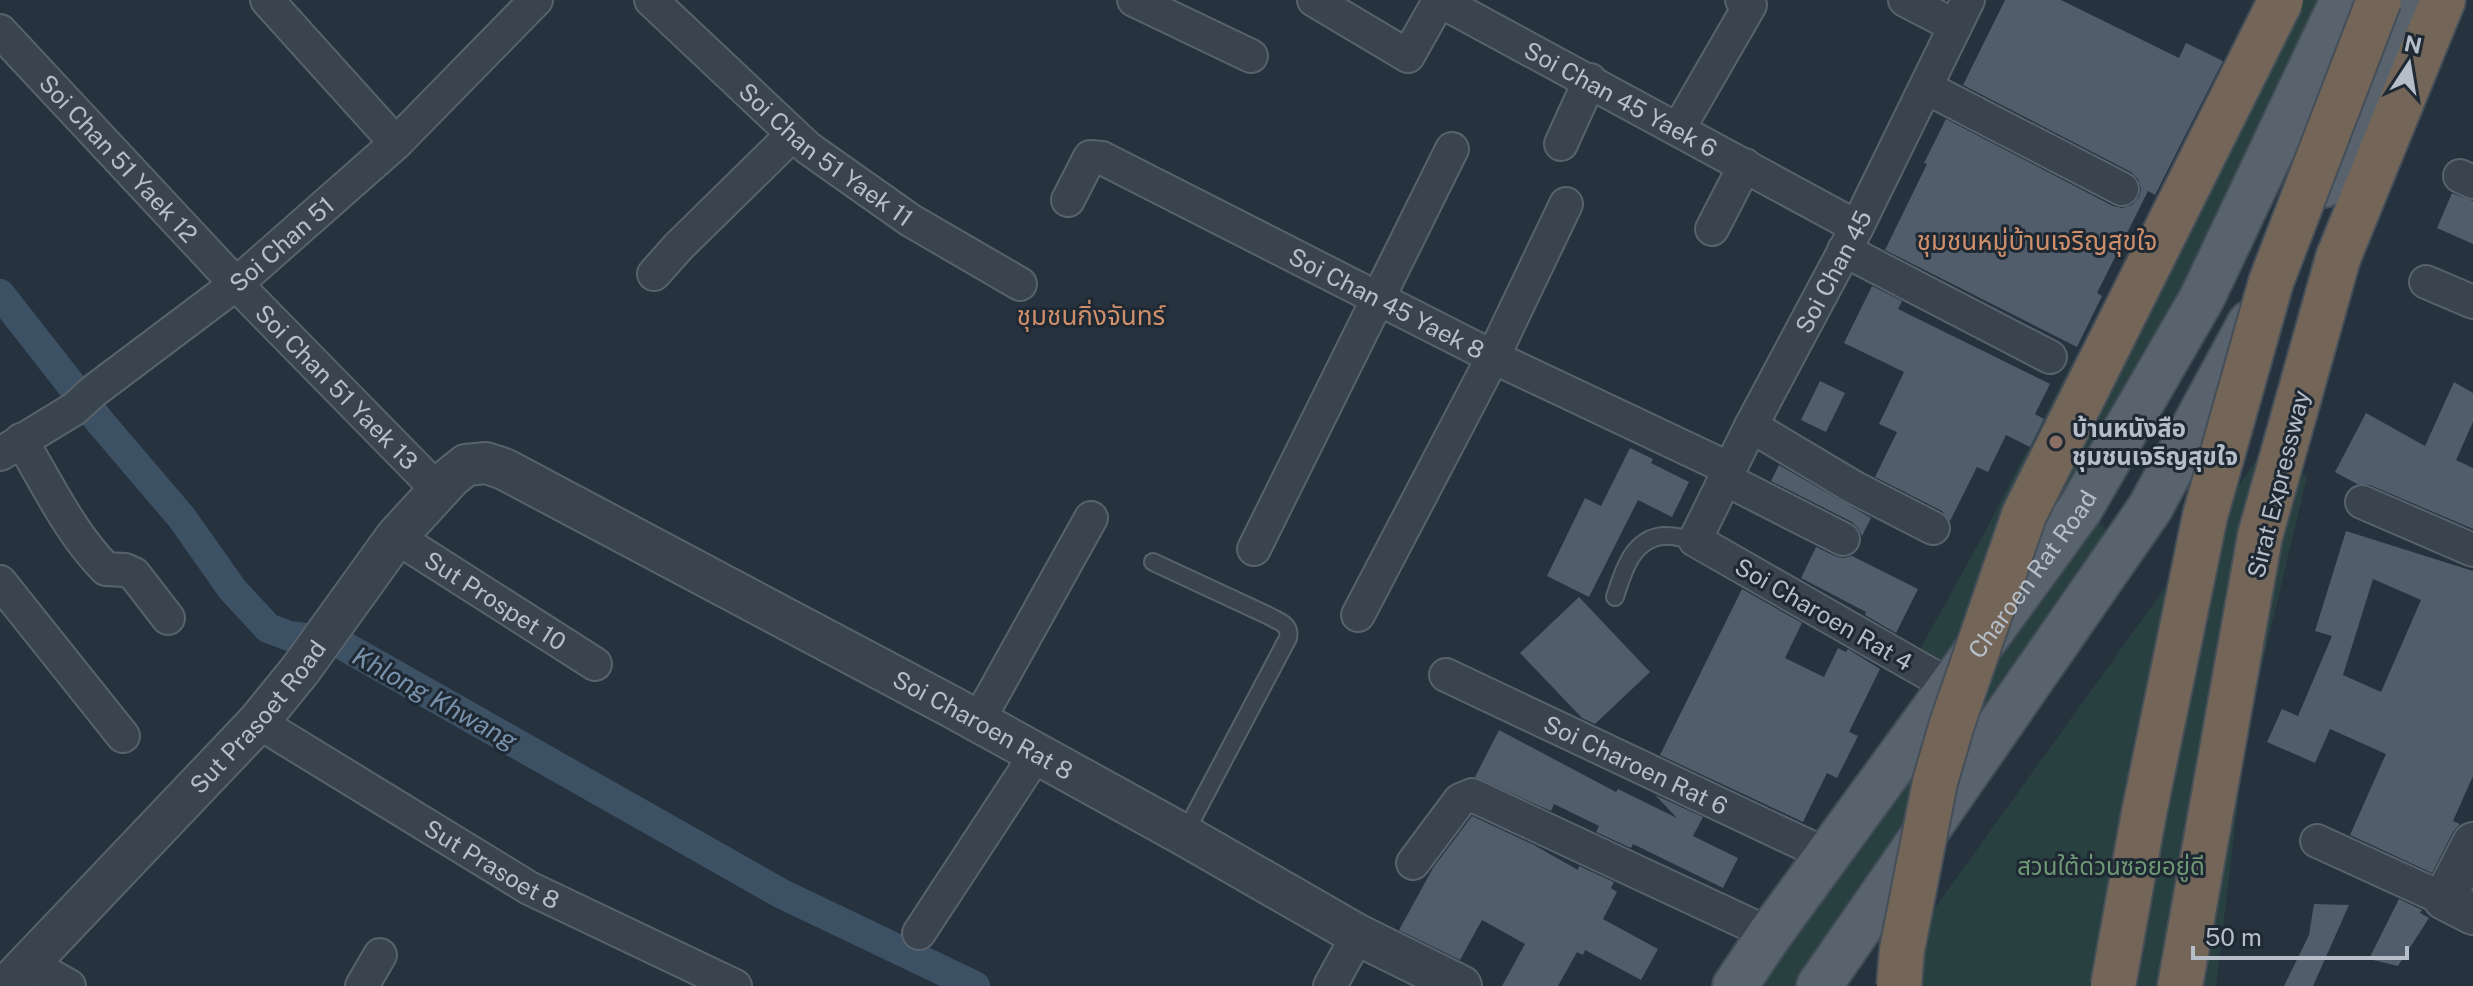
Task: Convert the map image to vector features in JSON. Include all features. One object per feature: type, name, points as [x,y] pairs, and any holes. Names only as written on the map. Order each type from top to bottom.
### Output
[{"type":"highway","points":[[1899,986],[1902,950],[1935,782],[2024,515],[2281,0]]},
{"type":"highway","points":[[2113,986],[2144,813],[2205,516],[2271,282],[2379,0]]},
{"type":"highway","name":"Sirat Expressway","points":[[2180,986],[2260,536],[2338,258],[2443,0]]},
{"type":"main road","name":"Charoen Rat Road","points":[[1735,986],[2080,509],[2202,298],[2343,0]]},
{"type":"main road","points":[[1819,986],[2150,508],[2423,0]]},
{"type":"main road","points":[[2097,479],[2150,508]]},
{"type":"street","points":[[267,0],[396,143]]},
{"type":"street","name":"Soi Chan 51","points":[[10,447],[84,399],[236,284],[396,143],[536,0]]},
{"type":"street","name":"Soi Chan 51 Yaek 11","points":[[651,0],[792,135],[910,220],[1020,284]]},
{"type":"street","points":[[1134,0],[1251,56]]},
{"type":"street","name":"Soi Chan 45 Yaek 6","points":[[1314,0],[1408,56],[1435,8],[1444,3],[1745,165],[1851,238],[2050,357]]},
{"type":"street","points":[[1679,128],[1750,5],[1742,0]]},
{"type":"street","points":[[1905,0],[1961,13]]},
{"type":"street","name":"Soi Chan 45","points":[[1695,540],[1927,88],[1961,13]]},
{"type":"street","name":"Soi Chan 51 Yaek 12","points":[[0,31],[236,284]]},
{"type":"street","points":[[1561,144],[1590,80]]},
{"type":"street","points":[[1927,88],[2122,189]]},
{"type":"street","points":[[654,274],[792,135]]},
{"type":"street","points":[[1254,549],[1452,149]]},
{"type":"street","name":"Soi Chan 45 Yaek 8","points":[[1068,200],[1090,157],[1102,158],[1728,474],[1843,539]]},
{"type":"street","points":[[1712,229],[1745,165]]},
{"type":"street","points":[[1358,615],[1493,357],[1566,204]]},
{"type":"street","points":[[2426,282],[2473,302]]},
{"type":"street","name":"Soi Chan 51 Yaek 13","points":[[236,284],[438,490]]},
{"type":"street","points":[[1751,426],[1855,488],[1933,528]]},
{"type":"street","points":[[10,447],[101,564],[106,569],[134,574],[168,618]]},
{"type":"street","name":"Sut Prasoet Road","points":[[18,975],[258,722],[301,669],[396,537],[438,490],[466,465],[486,463],[504,469]]},
{"type":"street","name":"Soi Charoen Rat 8","points":[[504,469],[1037,753],[1358,935],[1461,986]]},
{"type":"street","points":[[2362,502],[2473,550]]},
{"type":"street","points":[[978,721],[1091,518]]},
{"type":"street","name":"Sut Prospet 10","points":[[396,537],[595,664]]},
{"type":"street","name":"Soi Charoen Rat 4","points":[[1695,540],[1952,687]]},
{"type":"street","points":[[0,582],[123,736]]},
{"type":"street","name":"Soi Charoen Rat 6","points":[[1446,675],[1827,855]]},
{"type":"street","name":"Sut Prasoet 8","points":[[258,722],[529,888],[735,986]]},
{"type":"street","points":[[919,933],[1037,753]]},
{"type":"street","points":[[1413,863],[1460,800],[1472,795],[1770,934]]},
{"type":"street","points":[[2317,841],[2458,906],[2473,843]]},
{"type":"street","points":[[1330,986],[1358,935]]},
{"type":"street","points":[[362,986],[380,955]]},
{"type":"street","points":[[18,975],[69,986]]},
{"type":"lane","points":[[1615,597],[1624,566],[1643,543],[1663,536],[1695,540]]},
{"type":"lane","points":[[1153,562],[1269,616],[1290,631],[1184,835]]},
{"type":"green space","points":[[2259,0],[2326,0],[2111,434],[1945,671],[1919,651],[1986,530]]},
{"type":"green space","name":"สวนใต้ด่วนซอยอยู่ดี","points":[[2263,451],[2307,477],[2247,728],[2216,986],[1879,986]]},
{"type":"green space","points":[[2101,524],[2110,535],[1802,986],[1757,986],[2086,529]]},
{"type":"building","points":[[2005,0],[2061,0],[2179,58],[2186,43],[2223,61],[2155,195],[2148,191],[2097,293],[2102,296],[2077,347],[1885,250],[1946,119],[2113,206],[2122,208],[2132,205],[2139,197],[2141,189],[2138,179],[2131,172],[1963,85]]},
{"type":"building","points":[[2452,193],[2473,201],[2473,244],[2437,228]]},
{"type":"building","points":[[1872,286],[1902,301],[1898,309],[2050,384],[2035,414],[2044,419],[2030,447],[2006,435],[1988,472],[1977,467],[1950,521],[1942,511],[1875,477],[1897,432],[1879,424],[1904,372],[1844,343]]},
{"type":"building","points":[[1820,381],[1845,393],[1826,432],[1801,420]]},
{"type":"building","points":[[2454,382],[2473,393],[2473,422],[2456,460],[2473,468],[2473,529],[2370,485],[2357,484],[2335,472],[2366,413],[2425,446]]},
{"type":"building","points":[[1630,448],[1653,459],[1651,463],[1689,482],[1672,517],[1638,500],[1589,597],[1547,576],[1585,498],[1601,506]]},
{"type":"building","points":[[1779,465],[1871,518],[1862,536],[1852,522],[1771,481]]},
{"type":"building","points":[[2346,531],[2473,571],[2473,776],[2453,821],[2460,824],[2432,873],[2350,835],[2386,754],[2330,729],[2315,763],[2267,742],[2282,709],[2298,716],[2332,636],[2315,631]],"holes":[[[2373,579],[2421,600],[2381,692],[2343,675]]]},
{"type":"building","points":[[1816,547],[1843,558],[1852,556],[1918,589],[1896,633],[1865,615],[1866,612],[1801,578]]},
{"type":"building","points":[[1742,589],[1802,623],[1785,658],[1824,677],[1838,648],[1846,652],[1848,649],[1880,669],[1849,732],[1858,736],[1837,778],[1827,773],[1803,822],[1660,755]]},
{"type":"building","points":[[1579,597],[1650,672],[1595,724],[1582,718],[1520,653]]},
{"type":"building","points":[[1499,730],[1616,792],[1618,789],[1677,818],[1655,795],[1703,817],[1693,836],[1738,858],[1723,888],[1633,844],[1631,848],[1596,832],[1599,826],[1554,804],[1551,811],[1475,777]]},
{"type":"building","points":[[1472,816],[1578,870],[1579,866],[1614,882],[1611,888],[1617,892],[1603,919],[1658,949],[1641,980],[1585,950],[1583,955],[1577,952],[1558,986],[1502,986],[1525,944],[1482,920],[1460,960],[1399,930],[1433,868]]},
{"type":"building","points":[[2399,899],[2422,910],[2420,913],[2429,918],[2398,966],[2369,959]]},
{"type":"building","points":[[2314,904],[2349,905],[2313,986],[2284,986],[2309,935]]},
{"type":"waterway","name":"Khlong Khwang","points":[[0,294],[101,423],[182,518],[232,589],[268,628],[289,636],[337,642],[782,894],[975,986]]},
{"type":"place","name":"บ้านหนังสือ ชุมชนเจริญสุขใจ","points":[[2056,442]]},
{"type":"district","name":"ชุมชนหมู่บ้านเจริญสุขใจ","points":[[2037,240]]},
{"type":"district","name":"ชุมชนกิ่งจันทร์","points":[[1091,315]]}]
